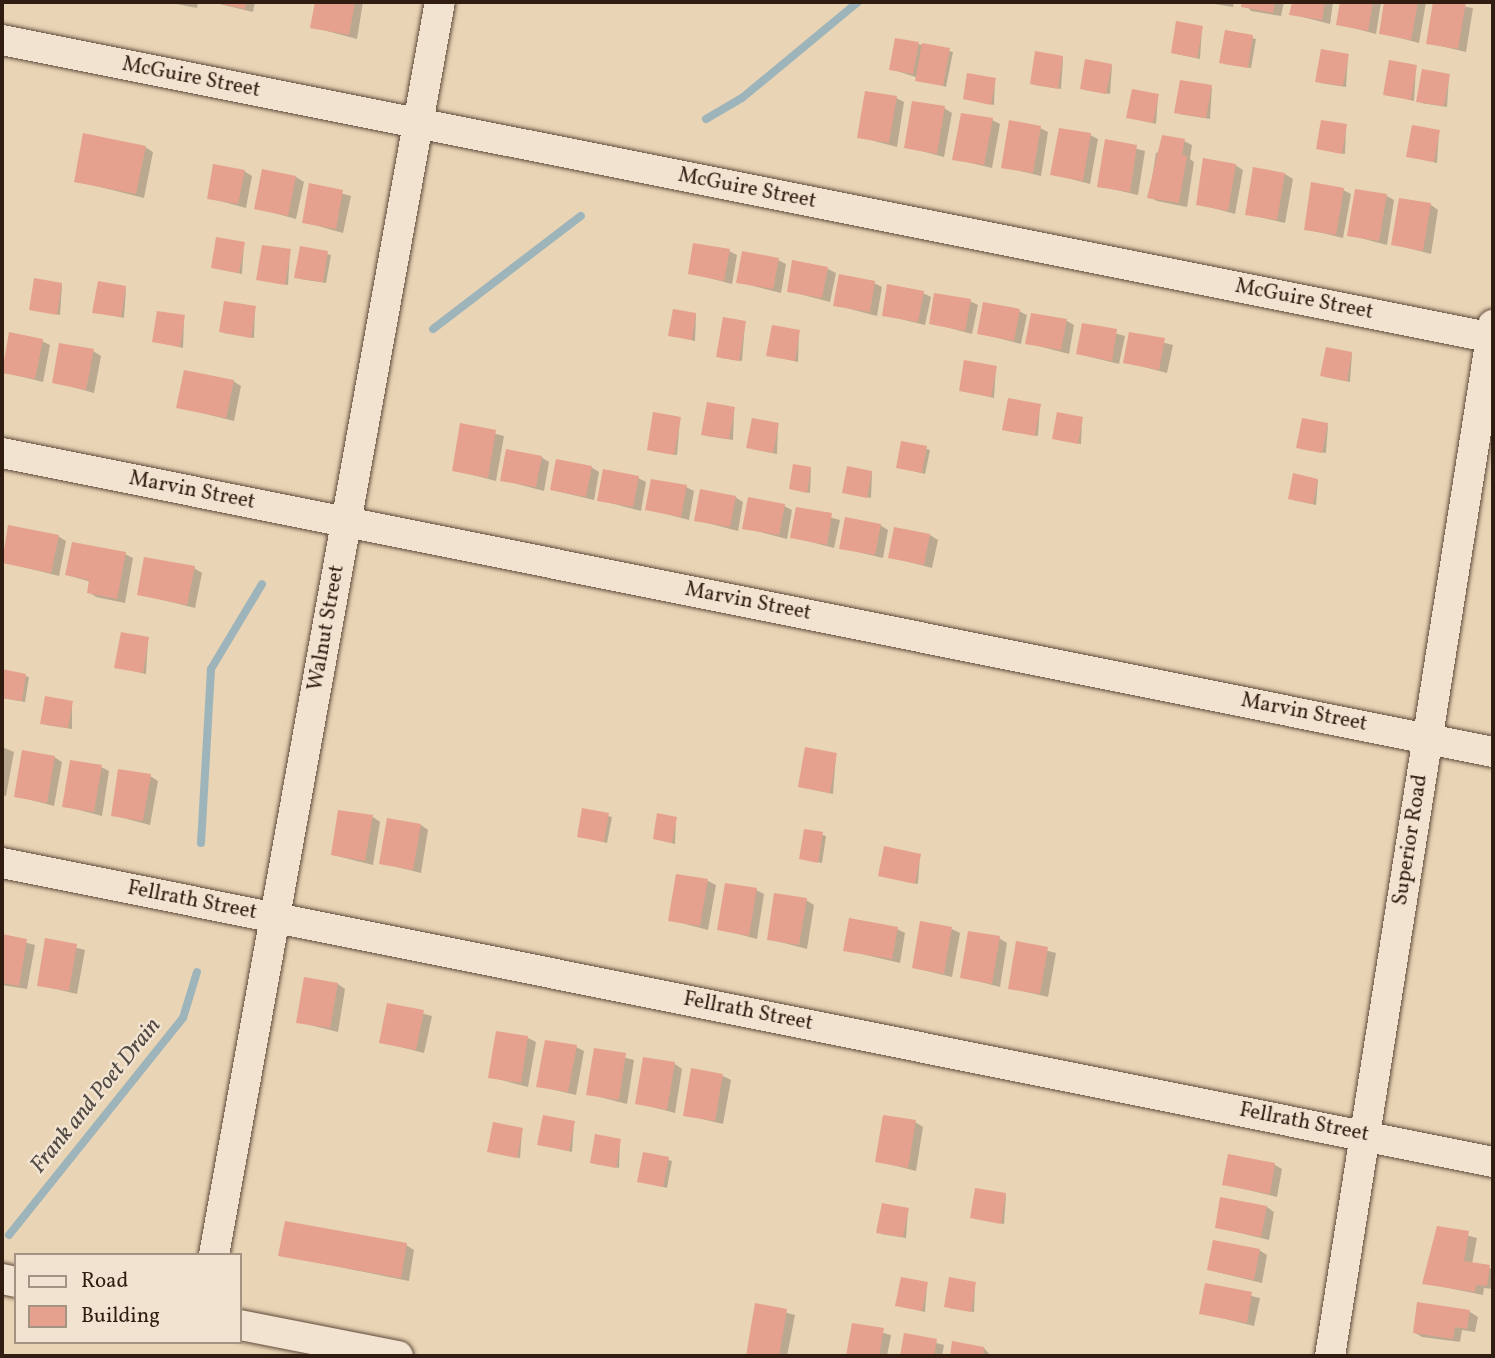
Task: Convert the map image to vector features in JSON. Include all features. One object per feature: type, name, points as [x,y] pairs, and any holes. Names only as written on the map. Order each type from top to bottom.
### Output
[{"type":"street","name":"Walnut Street","points":[[214,1253],[440,2]]},
{"type":"street","name":"McGuire Street","points":[[2,40],[1493,333]]},
{"type":"street","name":"Superior Road","points":[[1330,1356],[1493,333]]},
{"type":"street","name":"Marvin Street","points":[[2,453],[1493,751]]},
{"type":"street","name":"Fellrath Street","points":[[2,863],[1493,1162]]},
{"type":"street","points":[[242,1325],[398,1356]]},
{"type":"building","points":[[211,2],[246,2],[245,9]]},
{"type":"building","points":[[315,2],[355,2],[349,35],[310,28]]},
{"type":"building","points":[[1242,2],[1275,2],[1273,13],[1241,7]]},
{"type":"building","points":[[1292,2],[1325,2],[1322,20],[1289,15]]},
{"type":"building","points":[[1340,2],[1373,2],[1368,31],[1336,25]]},
{"type":"building","points":[[1384,2],[1418,2],[1411,40],[1379,34]]},
{"type":"building","points":[[1433,2],[1466,2],[1458,49],[1426,44]]},
{"type":"building","points":[[1176,21],[1203,26],[1197,58],[1171,53]]},
{"type":"building","points":[[1225,30],[1253,35],[1248,68],[1219,63]]},
{"type":"building","points":[[895,38],[919,42],[913,74],[889,70]]},
{"type":"building","points":[[922,43],[950,48],[943,86],[915,81]]},
{"type":"building","points":[[1321,49],[1349,54],[1343,86],[1315,82]]},
{"type":"building","points":[[1035,51],[1063,56],[1058,89],[1030,84]]},
{"type":"building","points":[[1085,59],[1112,64],[1106,94],[1080,89]]},
{"type":"building","points":[[1389,60],[1417,65],[1411,100],[1383,95]]},
{"type":"building","points":[[1422,69],[1450,74],[1444,106],[1416,102]]},
{"type":"building","points":[[967,73],[996,78],[991,105],[963,99]]},
{"type":"building","points":[[1180,80],[1212,85],[1206,118],[1174,113]]},
{"type":"building","points":[[1132,89],[1159,94],[1153,123],[1126,118]]},
{"type":"building","points":[[865,91],[897,96],[889,143],[857,138]]},
{"type":"building","points":[[912,101],[945,106],[937,154],[904,148]]},
{"type":"building","points":[[961,113],[993,118],[984,165],[952,160]]},
{"type":"building","points":[[1009,120],[1041,126],[1033,173],[1001,168]]},
{"type":"building","points":[[1321,120],[1347,124],[1342,154],[1316,149]]},
{"type":"building","points":[[1412,125],[1440,130],[1434,162],[1406,157]]},
{"type":"building","points":[[1059,128],[1091,133],[1083,181],[1050,175]]},
{"type":"building","points":[[83,133],[146,146],[136,194],[74,182]]},
{"type":"building","points":[[1162,135],[1185,139],[1182,155],[1187,156],[1179,203],[1147,198]]},
{"type":"building","points":[[1105,139],[1137,145],[1130,192],[1097,187]]},
{"type":"building","points":[[1203,158],[1236,164],[1228,211],[1196,205]]},
{"type":"building","points":[[213,164],[245,170],[238,204],[207,199]]},
{"type":"building","points":[[1253,167],[1285,173],[1277,220],[1245,215]]},
{"type":"building","points":[[262,169],[296,176],[288,216],[254,209]]},
{"type":"building","points":[[1311,182],[1344,188],[1336,235],[1304,230]]},
{"type":"building","points":[[309,183],[343,190],[336,229],[302,223]]},
{"type":"building","points":[[1355,189],[1387,194],[1379,241],[1347,236]]},
{"type":"building","points":[[1399,198],[1431,203],[1423,251],[1391,245]]},
{"type":"building","points":[[216,237],[245,242],[239,273],[211,268]]},
{"type":"building","points":[[693,243],[730,249],[724,281],[688,274]]},
{"type":"building","points":[[262,245],[291,249],[285,285],[256,280]]},
{"type":"building","points":[[300,246],[328,251],[323,282],[294,278]]},
{"type":"building","points":[[742,251],[779,258],[773,289],[736,283]]},
{"type":"building","points":[[792,260],[828,267],[822,298],[787,292]]},
{"type":"building","points":[[839,274],[875,281],[870,312],[833,306]]},
{"type":"building","points":[[34,278],[62,283],[57,315],[29,310]]},
{"type":"building","points":[[98,281],[126,286],[121,317],[92,313]]},
{"type":"building","points":[[887,284],[924,291],[918,322],[882,316]]},
{"type":"building","points":[[934,293],[971,299],[965,331],[929,324]]},
{"type":"building","points":[[224,301],[256,306],[251,338],[219,332]]},
{"type":"building","points":[[983,302],[1020,309],[1014,341],[977,334]]},
{"type":"building","points":[[673,309],[696,313],[692,340],[668,336]]},
{"type":"building","points":[[157,311],[185,315],[180,347],[152,342]]},
{"type":"building","points":[[1031,313],[1067,319],[1061,350],[1025,344]]},
{"type":"building","points":[[723,317],[746,321],[739,361],[716,357]]},
{"type":"building","points":[[1082,323],[1117,329],[1112,361],[1076,354]]},
{"type":"building","points":[[772,325],[800,330],[795,361],[766,356]]},
{"type":"building","points":[[9,332],[43,339],[35,379],[2,373]]},
{"type":"building","points":[[1129,332],[1165,338],[1159,370],[1123,363]]},
{"type":"building","points":[[59,343],[94,349],[86,390],[52,383]]},
{"type":"building","points":[[1326,347],[1352,352],[1347,381],[1320,376]]},
{"type":"building","points":[[964,360],[997,366],[991,397],[959,391]]},
{"type":"building","points":[[184,370],[234,380],[226,418],[176,408]]},
{"type":"building","points":[[1008,398],[1041,404],[1035,436],[1002,430]]},
{"type":"building","points":[[707,402],[735,407],[729,439],[701,435]]},
{"type":"building","points":[[653,412],[681,417],[674,455],[647,450]]},
{"type":"building","points":[[1057,412],[1083,417],[1078,444],[1052,439]]},
{"type":"building","points":[[752,418],[779,423],[773,453],[746,448]]},
{"type":"building","points":[[1302,418],[1328,423],[1322,453],[1296,448]]},
{"type":"building","points":[[460,423],[496,430],[488,478],[452,471]]},
{"type":"building","points":[[901,441],[927,446],[922,473],[896,468]]},
{"type":"building","points":[[506,449],[542,456],[536,487],[500,481]]},
{"type":"building","points":[[556,459],[592,466],[586,497],[550,490]]},
{"type":"building","points":[[793,464],[811,467],[807,493],[789,489]]},
{"type":"building","points":[[847,466],[872,471],[867,498],[842,493]]},
{"type":"building","points":[[603,469],[639,476],[633,507],[597,501]]},
{"type":"building","points":[[1293,473],[1318,479],[1313,504],[1288,499]]},
{"type":"building","points":[[651,479],[687,485],[681,517],[645,510]]},
{"type":"building","points":[[700,489],[736,496],[730,527],[694,521]]},
{"type":"building","points":[[748,497],[785,504],[779,535],[742,529]]},
{"type":"building","points":[[796,507],[832,513],[827,545],[790,538]]},
{"type":"building","points":[[845,517],[881,524],[875,555],[839,549]]},
{"type":"building","points":[[8,525],[59,535],[51,573],[2,563]]},
{"type":"building","points":[[894,527],[930,534],[924,565],[888,558]]},
{"type":"building","points":[[72,542],[126,552],[117,599],[87,593],[89,580],[65,575]]},
{"type":"building","points":[[144,557],[195,566],[187,605],[137,595]]},
{"type":"building","points":[[121,632],[149,637],[143,673],[114,668]]},
{"type":"building","points":[[2,669],[26,674],[22,701],[2,698]]},
{"type":"building","points":[[45,696],[73,701],[68,728],[40,724]]},
{"type":"building","points":[[805,747],[837,753],[830,793],[798,787]]},
{"type":"building","points":[[22,750],[55,756],[47,803],[14,797]]},
{"type":"building","points":[[70,760],[102,765],[94,812],[62,807]]},
{"type":"building","points":[[118,769],[151,774],[143,821],[111,816]]},
{"type":"building","points":[[582,808],[609,813],[604,842],[577,837]]},
{"type":"building","points":[[338,810],[373,815],[365,861],[331,855]]},
{"type":"building","points":[[657,813],[677,817],[672,843],[653,839]]},
{"type":"building","points":[[387,818],[421,824],[413,870],[379,864]]},
{"type":"building","points":[[804,829],[823,832],[818,863],[799,859]]},
{"type":"building","points":[[884,846],[921,854],[915,884],[878,876]]},
{"type":"building","points":[[676,874],[708,879],[700,926],[668,921]]},
{"type":"building","points":[[725,883],[757,888],[749,936],[717,930]]},
{"type":"building","points":[[774,893],[807,898],[799,945],[767,940]]},
{"type":"building","points":[[849,918],[898,927],[892,959],[843,951]]},
{"type":"building","points":[[920,921],[952,927],[944,974],[912,968]]},
{"type":"building","points":[[968,931],[1000,936],[992,984],[960,978]]},
{"type":"building","points":[[2,934],[27,939],[19,986],[2,983]]},
{"type":"building","points":[[45,938],[77,944],[69,991],[37,986]]},
{"type":"building","points":[[1016,941],[1048,947],[1040,994],[1008,989]]},
{"type":"building","points":[[304,977],[338,983],[330,1028],[296,1023]]},
{"type":"building","points":[[387,1003],[424,1010],[416,1050],[379,1043]]},
{"type":"building","points":[[496,1031],[528,1036],[521,1083],[488,1078]]},
{"type":"building","points":[[545,1040],[577,1045],[568,1092],[536,1087]]},
{"type":"building","points":[[594,1048],[626,1053],[619,1100],[586,1095]]},
{"type":"building","points":[[643,1057],[675,1062],[667,1110],[635,1104]]},
{"type":"building","points":[[691,1068],[723,1074],[715,1121],[683,1116]]},
{"type":"building","points":[[543,1115],[575,1121],[569,1151],[537,1145]]},
{"type":"building","points":[[883,1115],[916,1120],[908,1168],[875,1162]]},
{"type":"building","points":[[493,1122],[523,1128],[517,1158],[487,1152]]},
{"type":"building","points":[[595,1134],[621,1139],[616,1168],[590,1163]]},
{"type":"building","points":[[643,1152],[669,1157],[663,1187],[637,1182]]},
{"type":"building","points":[[1228,1154],[1275,1163],[1270,1194],[1222,1185]]},
{"type":"building","points":[[975,1188],[1006,1193],[1001,1224],[970,1218]]},
{"type":"building","points":[[1220,1197],[1267,1206],[1261,1237],[1215,1228]]},
{"type":"building","points":[[882,1203],[909,1208],[903,1237],[876,1233]]},
{"type":"building","points":[[285,1221],[407,1243],[401,1278],[278,1256]]},
{"type":"building","points":[[1437,1226],[1469,1231],[1464,1261],[1490,1265],[1487,1286],[1476,1285],[1475,1292],[1422,1284]]},
{"type":"building","points":[[1213,1240],[1260,1249],[1254,1280],[1207,1270]]},
{"type":"building","points":[[901,1277],[928,1282],[922,1311],[895,1306]]},
{"type":"building","points":[[949,1277],[976,1282],[971,1312],[944,1307]]},
{"type":"building","points":[[1205,1283],[1252,1292],[1247,1323],[1199,1314]]},
{"type":"building","points":[[1417,1302],[1470,1310],[1467,1329],[1455,1327],[1453,1339],[1413,1333]]},
{"type":"building","points":[[755,1303],[787,1309],[779,1356],[746,1356]]},
{"type":"building","points":[[852,1323],[884,1328],[879,1356],[846,1356]]},
{"type":"building","points":[[904,1333],[937,1339],[934,1356],[900,1356]]},
{"type":"building","points":[[952,1341],[984,1347],[983,1356],[950,1356]]},
{"type":"waterway","name":"Frank and Poet Drain","points":[[706,119],[742,98],[858,2]]},
{"type":"waterway","name":"Frank and Poet Drain","points":[[433,329],[581,216]]},
{"type":"waterway","name":"Frank and Poet Drain","points":[[201,843],[211,669],[262,584]]},
{"type":"waterway","name":"Frank and Poet Drain","points":[[9,1235],[183,1018],[197,972]]}]
